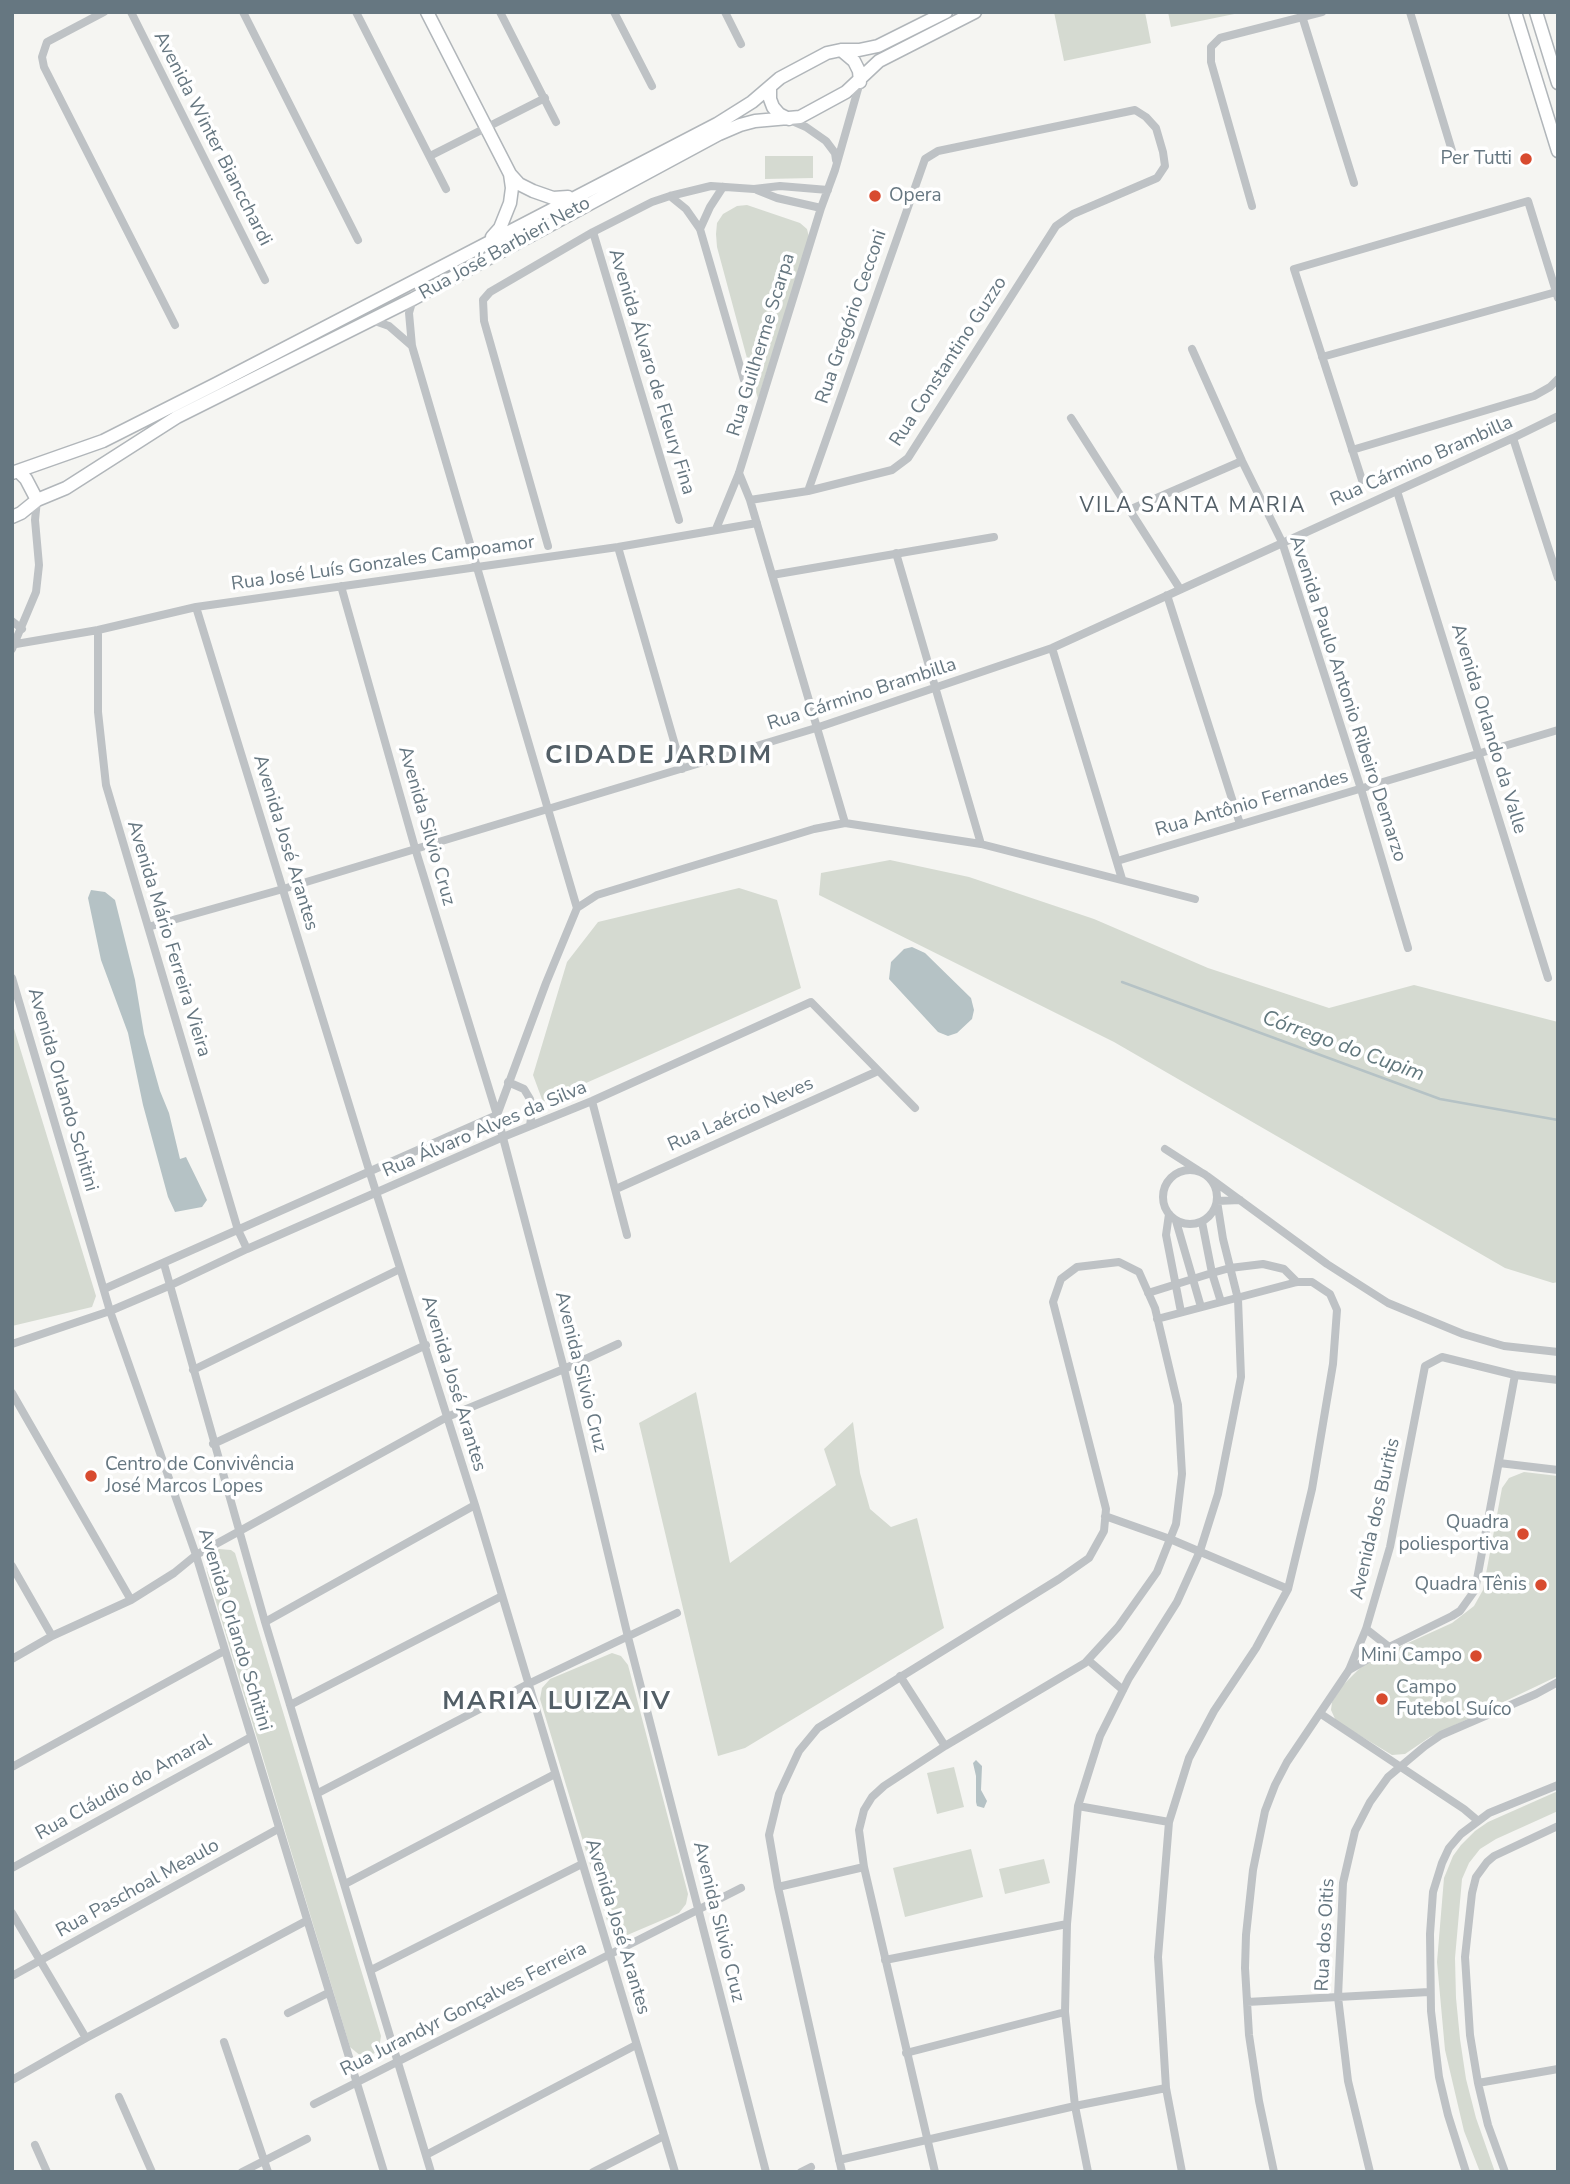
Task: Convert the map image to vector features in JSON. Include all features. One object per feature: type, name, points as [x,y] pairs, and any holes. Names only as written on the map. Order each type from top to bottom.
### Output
[{"type":"main road","points":[[428,12],[510,174],[519,184],[544,195],[563,198],[578,195]]},
{"type":"main road","name":"Rua José Barbieri Neto","points":[[15,472],[103,441],[484,246],[717,124],[752,102],[780,78],[827,53],[841,50],[859,51],[878,46],[946,12]]},
{"type":"main road","name":"Rua José Barbieri Neto","points":[[12,517],[22,513],[37,500],[66,488],[177,416],[413,299],[719,134],[755,121],[800,117],[846,92],[860,82],[879,61],[975,12]]},
{"type":"main road","points":[[1515,12],[1556,136],[1558,151]]},
{"type":"main road","points":[[1536,12],[1558,83]]},
{"type":"main road","points":[[841,50],[854,61],[860,82]]},
{"type":"main road","points":[[770,87],[773,107],[789,119]]},
{"type":"main road","points":[[484,246],[500,228],[506,215],[512,188],[510,174]]},
{"type":"main road","points":[[15,472],[26,479],[37,500]]},
{"type":"street","points":[[104,12],[47,42],[42,57],[44,68],[175,325]]},
{"type":"street","name":"Avenida Winter Biancchardi","points":[[131,12],[265,280]]},
{"type":"street","points":[[243,12],[358,240]]},
{"type":"street","points":[[356,12],[446,189]]},
{"type":"street","points":[[500,12],[556,122]]},
{"type":"street","points":[[614,12],[652,86]]},
{"type":"street","points":[[725,12],[741,44]]},
{"type":"street","points":[[1252,206],[1211,62],[1211,47],[1220,38],[1322,12]]},
{"type":"street","points":[[1410,12],[1453,155]]},
{"type":"street","points":[[1302,16],[1354,183]]},
{"type":"street","name":"Rua Guilherme Scarpa","points":[[716,528],[739,473],[835,170],[860,82]]},
{"type":"street","points":[[430,156],[545,98]]},
{"type":"street","name":"Rua Constantino Guzzo","points":[[750,500],[808,491],[892,470],[908,458],[1056,226],[1073,214],[1141,187],[1157,178],[1165,166],[1156,128],[1135,110]]},
{"type":"street","name":"Rua Gregório Cecconi","points":[[808,491],[925,159],[938,152],[1135,110]]},
{"type":"street","points":[[789,119],[826,141],[835,153],[835,170]]},
{"type":"street","points":[[548,546],[484,321],[483,300],[490,292],[593,232],[652,202],[670,196],[711,186],[754,189],[780,186],[828,190]]},
{"type":"street","points":[[700,229],[723,187]]},
{"type":"street","points":[[754,189],[776,198],[821,208]]},
{"type":"street","points":[[670,196],[686,209],[700,229],[747,387]]},
{"type":"street","points":[[1322,357],[1557,295],[1528,201],[1294,269],[1322,357],[1362,480]]},
{"type":"street","name":"Avenida Álvaro de Fleury Fina","points":[[593,232],[679,520]]},
{"type":"street","points":[[413,299],[409,313],[412,346],[578,908]]},
{"type":"street","points":[[372,320],[389,326],[412,346]]},
{"type":"street","name":"Avenida Paulo Antonio Ribeiro Demarzo","points":[[1192,349],[1242,461],[1282,541],[1361,789],[1408,948]]},
{"type":"street","points":[[1352,450],[1534,396],[1558,379]]},
{"type":"street","name":"Rua Cármino Brambilla","points":[[148,927],[283,889],[816,728],[1052,648],[1558,416]]},
{"type":"street","points":[[1071,418],[1180,589]]},
{"type":"street","points":[[1513,438],[1558,578]]},
{"type":"street","points":[[1129,510],[1242,461]]},
{"type":"street","points":[[739,473],[757,523],[845,823]]},
{"type":"street","name":"Avenida Orlando da Valle","points":[[1397,491],[1548,978]]},
{"type":"street","points":[[14,647],[36,593],[40,565],[35,520],[37,500]]},
{"type":"street","name":"Rua José Luís Gonzales Campoamor","points":[[14,647],[196,607],[618,547],[757,523]]},
{"type":"street","points":[[772,575],[993,537]]},
{"type":"street","points":[[618,547],[682,769]]},
{"type":"street","points":[[896,553],[981,844]]},
{"type":"street","name":"Avenida Silvio Cruz","points":[[341,586],[415,848],[503,1137],[766,2172]]},
{"type":"street","points":[[1167,595],[1240,824]]},
{"type":"street","name":"Avenida José Arantes","points":[[196,607],[475,1505],[675,2172]]},
{"type":"street","points":[[12,621],[22,629]]},
{"type":"street","name":"Avenida Mário Ferreira Vieira","points":[[98,630],[98,712],[106,785],[238,1230],[247,1248]]},
{"type":"street","points":[[1052,648],[1122,879]]},
{"type":"street","name":"Rua Antônio Fernandes","points":[[1117,861],[1558,730]]},
{"type":"street","points":[[104,1289],[497,1115],[578,908],[597,895],[814,829],[845,823],[981,844],[1195,899]]},
{"type":"street","name":"Avenida Orlando Schitini","points":[[12,978],[110,1311],[196,1555],[384,2172]]},
{"type":"street","name":"Rua Álvaro Alves da Silva","points":[[12,1344],[110,1311],[171,1286],[247,1248],[593,1101],[811,1003],[878,1071]]},
{"type":"street","points":[[878,1071],[915,1108]]},
{"type":"street","name":"Rua Laércio Neves","points":[[616,1189],[878,1071]]},
{"type":"street","points":[[508,1082],[524,1089],[530,1099],[530,1126]]},
{"type":"street","points":[[593,1101],[627,1235]]},
{"type":"street","points":[[1174,1175],[1174,1159],[1166,1149],[1208,1176],[1327,1264],[1388,1303],[1463,1334],[1504,1346],[1558,1352]]},
{"type":"street","points":[[1088,2172],[1075,2106],[1065,2012],[1067,1924],[1078,1806],[1100,1736],[1123,1690],[1177,1602],[1200,1551],[1218,1494],[1241,1377],[1238,1298],[1223,1239],[1217,1191],[1208,1176],[1191,1170],[1174,1175],[1168,1181],[1163,1198],[1184,1250],[1201,1307]]},
{"type":"street","points":[[1217,1201],[1240,1200]]},
{"type":"street","points":[[1172,1217],[1184,1224],[1202,1222],[1210,1217],[1217,1201]]},
{"type":"street","points":[[1172,1217],[1166,1235],[1181,1312]]},
{"type":"street","points":[[1202,1222],[1221,1302]]},
{"type":"street","points":[[842,2172],[778,1887],[769,1835],[779,1794],[799,1751],[818,1728],[1089,1558],[1104,1531],[1103,1496],[1053,1302],[1061,1279],[1077,1267],[1119,1262],[1139,1272],[1148,1293],[1178,1405],[1182,1474],[1176,1524],[1157,1572],[1118,1627],[1088,1660],[884,1786],[872,1797],[864,1811],[859,1830],[864,1867],[935,2172]]},
{"type":"street","name":"Avenida Orlando Schitini","points":[[164,1264],[265,1622],[431,2172]]},
{"type":"street","points":[[1148,1293],[1230,1268],[1263,1264],[1284,1269],[1297,1282]]},
{"type":"street","points":[[193,1370],[400,1269]]},
{"type":"street","points":[[1157,1319],[1297,1282],[1312,1282],[1330,1294],[1337,1310],[1333,1364],[1312,1489],[1288,1589],[1189,1759],[1169,1822],[1158,1957],[1166,2088],[1182,2172]]},
{"type":"street","points":[[12,1659],[52,1636],[131,1600],[174,1573],[196,1555],[447,1417],[618,1344]]},
{"type":"street","points":[[213,1444],[426,1345]]},
{"type":"street","name":"Avenida dos Buritis","points":[[1275,2172],[1259,2101],[1249,2035],[1245,1968],[1252,1870],[1265,1811],[1287,1762],[1349,1670],[1366,1629],[1390,1547],[1424,1366],[1442,1357],[1515,1375]]},
{"type":"street","points":[[1349,1670],[1460,1611],[1475,1590],[1515,1375],[1558,1380]]},
{"type":"street","points":[[12,1393],[131,1600]]},
{"type":"street","points":[[1500,1463],[1558,1470]]},
{"type":"street","points":[[265,1622],[475,1505]]},
{"type":"street","points":[[1105,1516],[1170,1539],[1288,1589]]},
{"type":"street","points":[[12,1566],[52,1636]]},
{"type":"street","points":[[290,1705],[502,1595]]},
{"type":"street","points":[[318,1793],[528,1684],[677,1613]]},
{"type":"street","points":[[1366,1629],[1389,1647]]},
{"type":"street","points":[[12,1767],[224,1651]]},
{"type":"street","points":[[1088,1660],[1123,1690]]},
{"type":"street","points":[[900,1676],[945,1746]]},
{"type":"street","name":"Rua dos Oitis","points":[[1370,2172],[1348,2081],[1338,1997],[1340,1908],[1355,1831],[1370,1802],[1398,1767],[1441,1735],[1558,1682]]},
{"type":"street","points":[[1321,1714],[1477,1820]]},
{"type":"street","name":"Rua Cláudio do Amaral","points":[[12,1868],[251,1737]]},
{"type":"street","points":[[345,1884],[555,1774]]},
{"type":"street","points":[[1466,2172],[1455,2142],[1439,2077],[1429,1992],[1433,1892],[1449,1848],[1477,1820],[1558,1785]]},
{"type":"street","points":[[1078,1806],[1169,1822]]},
{"type":"street","points":[[1505,2172],[1488,2126],[1470,2035],[1465,1958],[1472,1893],[1481,1868],[1494,1856],[1558,1826]]},
{"type":"street","name":"Rua Paschoal Meaulo","points":[[12,1976],[278,1829]]},
{"type":"street","points":[[371,1970],[582,1864]]},
{"type":"street","points":[[778,1887],[864,1867]]},
{"type":"street","name":"Rua Jurandyr Gonçalves Ferreira","points":[[314,2104],[741,1888]]},
{"type":"street","points":[[12,1913],[86,2038]]},
{"type":"street","points":[[12,2080],[306,1921]]},
{"type":"street","points":[[885,1960],[1067,1924]]},
{"type":"street","points":[[1247,2002],[1429,1992]]},
{"type":"street","points":[[288,2013],[328,1993]]},
{"type":"street","points":[[906,2053],[1065,2012]]},
{"type":"street","points":[[224,2042],[268,2172]]},
{"type":"street","points":[[426,2154],[636,2045]]},
{"type":"street","points":[[1478,2083],[1558,2069]]},
{"type":"street","points":[[839,2160],[1166,2088]]},
{"type":"street","points":[[119,2097],[152,2172]]},
{"type":"street","points":[[593,2172],[664,2136]]},
{"type":"street","points":[[242,2172],[307,2138]]},
{"type":"street","points":[[35,2145],[47,2172]]},
{"type":"street","points":[[801,2172],[811,2167]]},
{"type":"shaded area","points":[[1054,12],[1145,12],[1151,43],[1064,61]]},
{"type":"shaded area","points":[[1168,12],[1244,12],[1171,27]]},
{"type":"shaded area","points":[[765,156],[813,156],[813,178],[765,179]]},
{"type":"shaded area","points":[[747,205],[800,223],[807,229],[809,237],[758,399],[717,247],[716,234],[717,223],[723,214],[737,206]]},
{"type":"shaded area","points":[[890,860],[969,877],[1094,919],[1208,968],[1329,1008],[1414,985],[1558,1022],[1558,1282],[1553,1283],[1505,1268],[1114,1042],[819,895],[821,873]]},
{"type":"shaded area","points":[[739,888],[777,900],[801,988],[543,1102],[533,1075],[567,962],[598,922]]},
{"type":"shaded area","points":[[91,890],[105,892],[115,900],[135,980],[144,1034],[160,1091],[169,1113],[180,1159],[186,1157],[207,1200],[202,1207],[175,1212],[168,1197],[143,1105],[128,1033],[101,960],[88,898]]},
{"type":"shaded area","points":[[912,947],[925,953],[971,998],[974,1010],[972,1019],[957,1033],[948,1036],[938,1032],[889,979],[891,962],[904,949]]},
{"type":"shaded area","points":[[12,1022],[96,1296],[92,1307],[12,1326]]},
{"type":"shaded area","points":[[696,1392],[730,1563],[836,1485],[824,1449],[853,1422],[860,1473],[870,1509],[891,1527],[917,1518],[944,1628],[745,1748],[718,1756],[639,1423]]},
{"type":"shaded area","points":[[1524,1472],[1558,1476],[1558,1676],[1430,1737],[1405,1754],[1392,1755],[1336,1721],[1331,1710],[1332,1702],[1342,1686],[1363,1665],[1452,1623],[1474,1606],[1483,1590],[1502,1488],[1509,1478]]},
{"type":"shaded area","points":[[219,1549],[235,1553],[381,2036],[379,2049],[372,2055],[362,2057],[350,2047],[207,1572],[206,1560]]},
{"type":"shaded area","points":[[612,1653],[621,1656],[628,1665],[688,1894],[686,1904],[679,1913],[625,1936],[613,1932],[608,1924],[540,1699],[542,1688],[550,1679]]},
{"type":"shaded area","points":[[976,1760],[982,1766],[981,1790],[987,1801],[984,1808],[977,1806],[976,1802],[973,1763]]},
{"type":"shaded area","points":[[954,1767],[964,1807],[937,1814],[927,1773]]},
{"type":"shaded area","points":[[1558,1791],[1558,1811],[1480,1849],[1469,1863],[1462,1879],[1455,1958],[1460,2039],[1476,2118],[1495,2172],[1480,2172],[1464,2131],[1445,2050],[1437,1962],[1444,1878],[1453,1856],[1475,1831],[1488,1822]]},
{"type":"shaded area","points":[[971,1849],[983,1897],[905,1917],[893,1868]]},
{"type":"shaded area","points":[[1044,1859],[1050,1883],[1005,1894],[999,1869]]},
{"type":"waterway","name":"Córrego do Cupim","points":[[1122,982],[1440,1099],[1558,1120]]},
{"type":"place","name":"Per Tutti","points":[[1526,159]]},
{"type":"place","name":"Opera","points":[[875,196]]},
{"type":"place","name":"Centro de Convivência José Marcos Lopes","points":[[91,1476]]},
{"type":"place","name":"Quadra poliesportiva","points":[[1523,1534]]},
{"type":"place","name":"Quadra Tênis","points":[[1541,1585]]},
{"type":"place","name":"Mini Campo","points":[[1476,1656]]},
{"type":"place","name":"Campo Futebol Suíco","points":[[1382,1699]]},
{"type":"district","name":"VILA SANTA MARIA","points":[[1193,507]]},
{"type":"district","name":"CIDADE JARDIM","points":[[659,757]]},
{"type":"district","name":"MARIA LUIZA IV","points":[[557,1703]]}]
